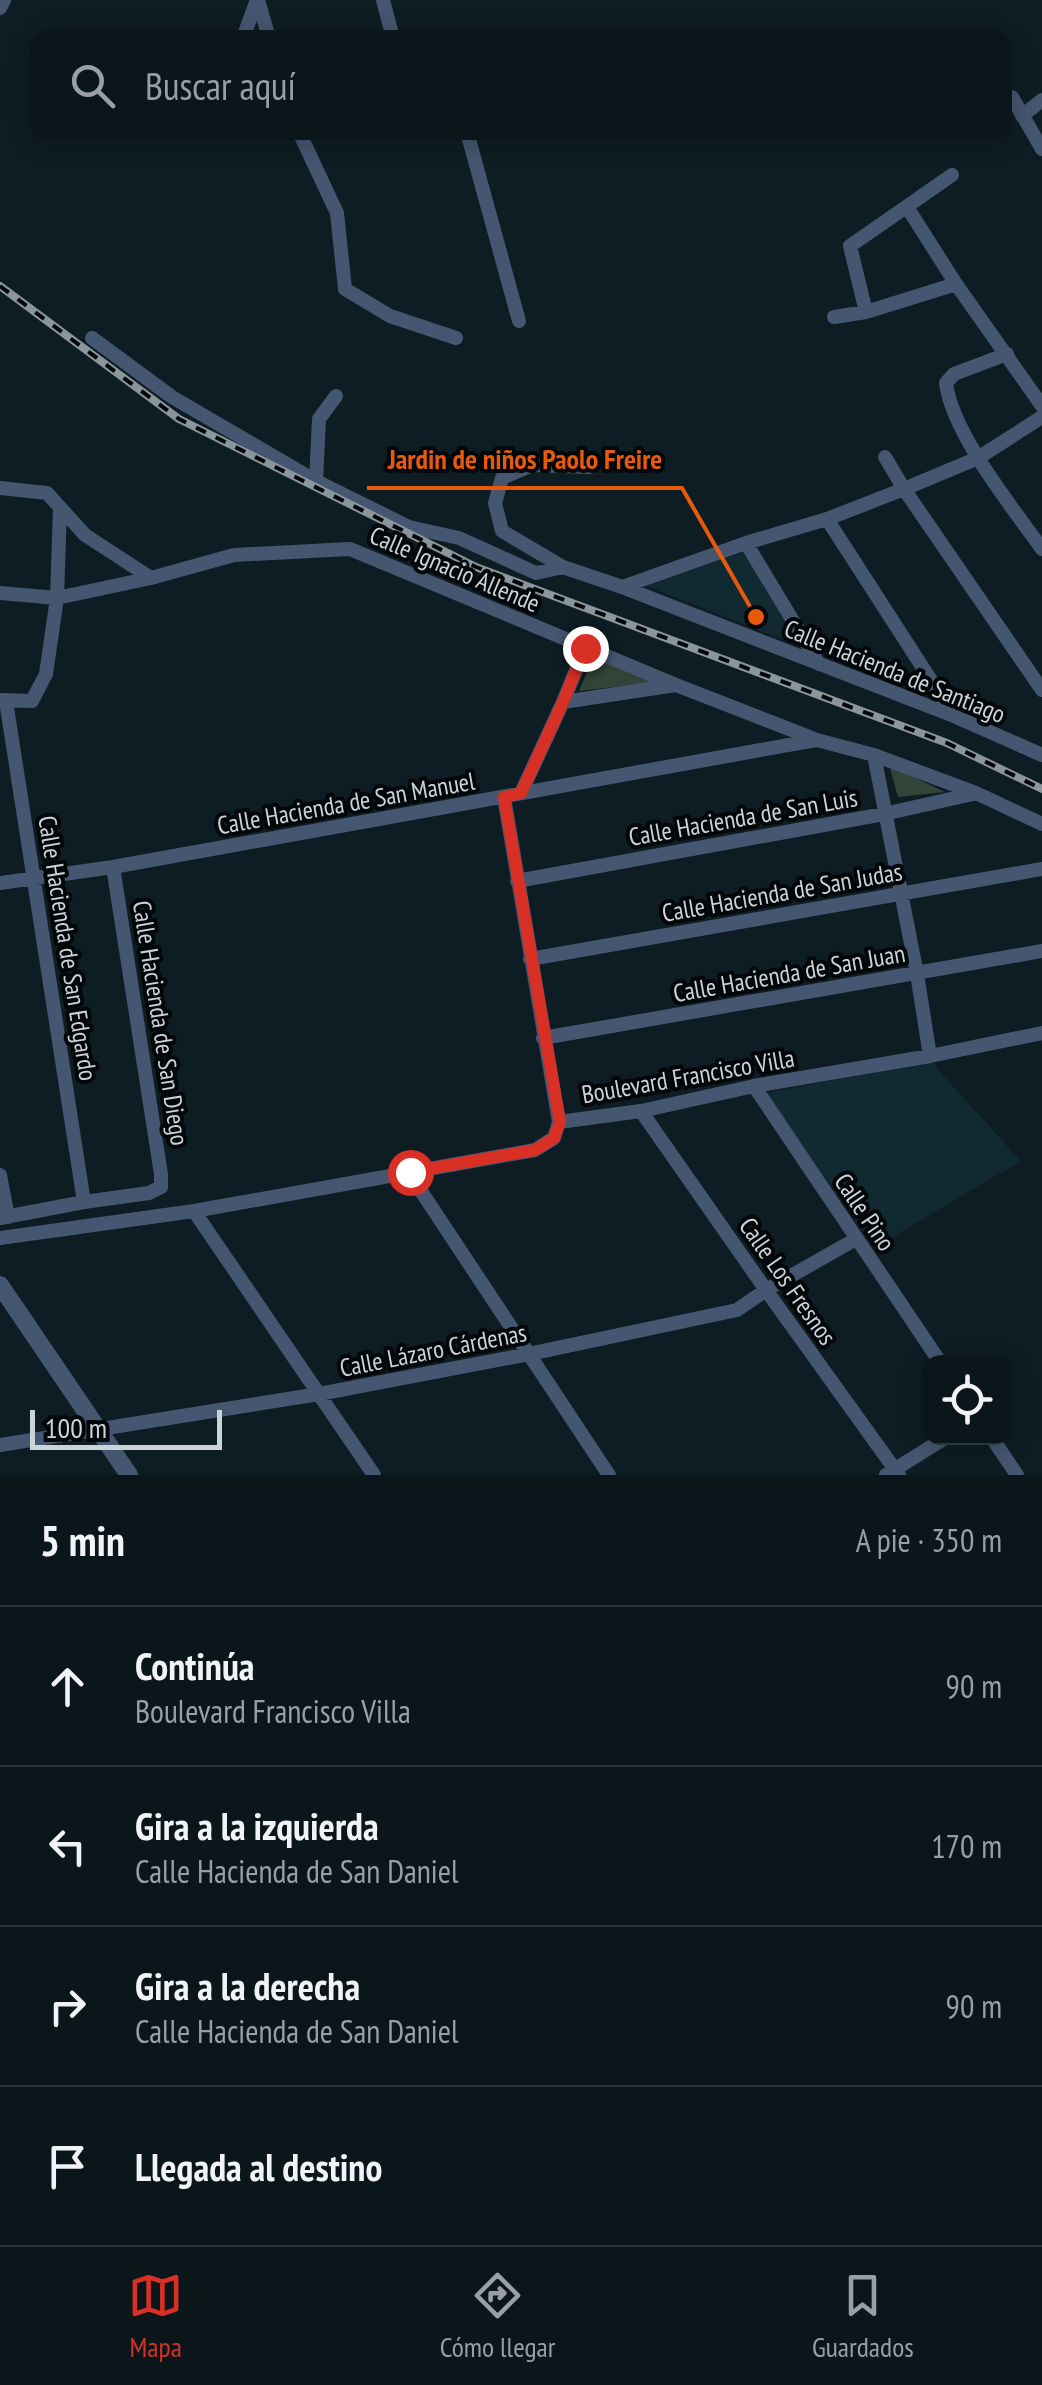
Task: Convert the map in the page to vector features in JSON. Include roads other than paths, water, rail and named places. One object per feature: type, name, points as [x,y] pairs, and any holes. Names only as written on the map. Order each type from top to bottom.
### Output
[{"type":"street","points":[[0,8],[4,0]]},
{"type":"street","points":[[246,30],[258,0]]},
{"type":"street","points":[[258,0],[267,30]]},
{"type":"street","points":[[382,0],[391,30]]},
{"type":"street","points":[[1012,97],[1042,150]]},
{"type":"street","points":[[1022,116],[1042,100]]},
{"type":"street","points":[[303,140],[337,213],[345,289],[390,316],[456,338]]},
{"type":"street","points":[[468,140],[519,321]]},
{"type":"street","points":[[866,312],[850,246],[952,175]]},
{"type":"street","points":[[907,207],[1042,406]]},
{"type":"street","points":[[834,317],[866,312],[956,284]]},
{"type":"street","points":[[92,338],[172,397],[316,481],[409,528],[459,538],[536,573],[563,567]]},
{"type":"street","points":[[1007,354],[954,374],[946,383],[948,398],[978,458],[1042,549]]},
{"type":"street","points":[[316,481],[319,418],[336,396]]},
{"type":"street","points":[[622,588],[904,490],[978,458],[1042,417]]},
{"type":"street","points":[[885,458],[1042,690]]},
{"type":"street","points":[[563,567],[502,531],[494,503],[502,478],[532,465],[590,468]]},
{"type":"street","points":[[0,488],[47,493],[85,535],[151,578]]},
{"type":"street","points":[[3,701],[32,700],[46,674],[57,598],[60,507]]},
{"type":"street","points":[[827,519],[954,716]]},
{"type":"street","points":[[746,543],[819,664]]},
{"type":"street","name":"Calle Ignacio Allende","points":[[0,594],[57,598],[234,555],[350,549],[676,685],[816,740],[874,755],[1042,824]]},
{"type":"street","name":"Calle Hacienda de Santiago","points":[[563,567],[954,716],[1042,755]]},
{"type":"street","points":[[521,793],[585,648]]},
{"type":"street","points":[[563,702],[676,685]]},
{"type":"street","name":"Calle Hacienda de San Edgardo","points":[[3,701],[84,1202]]},
{"type":"street","name":"Calle Hacienda de San Manuel","points":[[0,883],[114,867],[816,740]]},
{"type":"street","points":[[874,755],[930,1056]]},
{"type":"street","name":"Calle Hacienda de San Luis","points":[[517,881],[976,794]]},
{"type":"street","points":[[504,797],[560,1122]]},
{"type":"street","name":"Calle Hacienda de San Diego","points":[[84,1202],[149,1193],[161,1186],[114,867]]},
{"type":"street","name":"Calle Hacienda de San Judas","points":[[530,960],[1042,869]]},
{"type":"street","name":"Calle Hacienda de San Juan","points":[[544,1038],[1042,950]]},
{"type":"street","name":"Boulevard Francisco Villa","points":[[0,1238],[194,1212],[535,1150],[554,1138],[560,1122],[641,1111],[1042,1032]]},
{"type":"street","name":"Calle Pino","points":[[754,1086],[935,1355]]},
{"type":"street","name":"Calle Los Fresnos","points":[[641,1111],[894,1473]]},
{"type":"street","points":[[410,1172],[609,1475]]},
{"type":"street","points":[[0,1176],[4,1218],[84,1202]]},
{"type":"street","points":[[194,1212],[374,1475]]},
{"type":"street","name":"Calle Lázaro Cárdenas","points":[[0,1445],[319,1394],[737,1310],[856,1240]]},
{"type":"street","points":[[0,1285],[129,1475]]},
{"type":"street","points":[[894,1473],[935,1445]]},
{"type":"street","points":[[997,1445],[1017,1475]]},
{"type":"railway","points":[[0,286],[179,419],[476,567],[947,743],[1042,789]]},
{"type":"place","name":"Jardin de niños Paolo Freire","points":[[756,617]]}]
